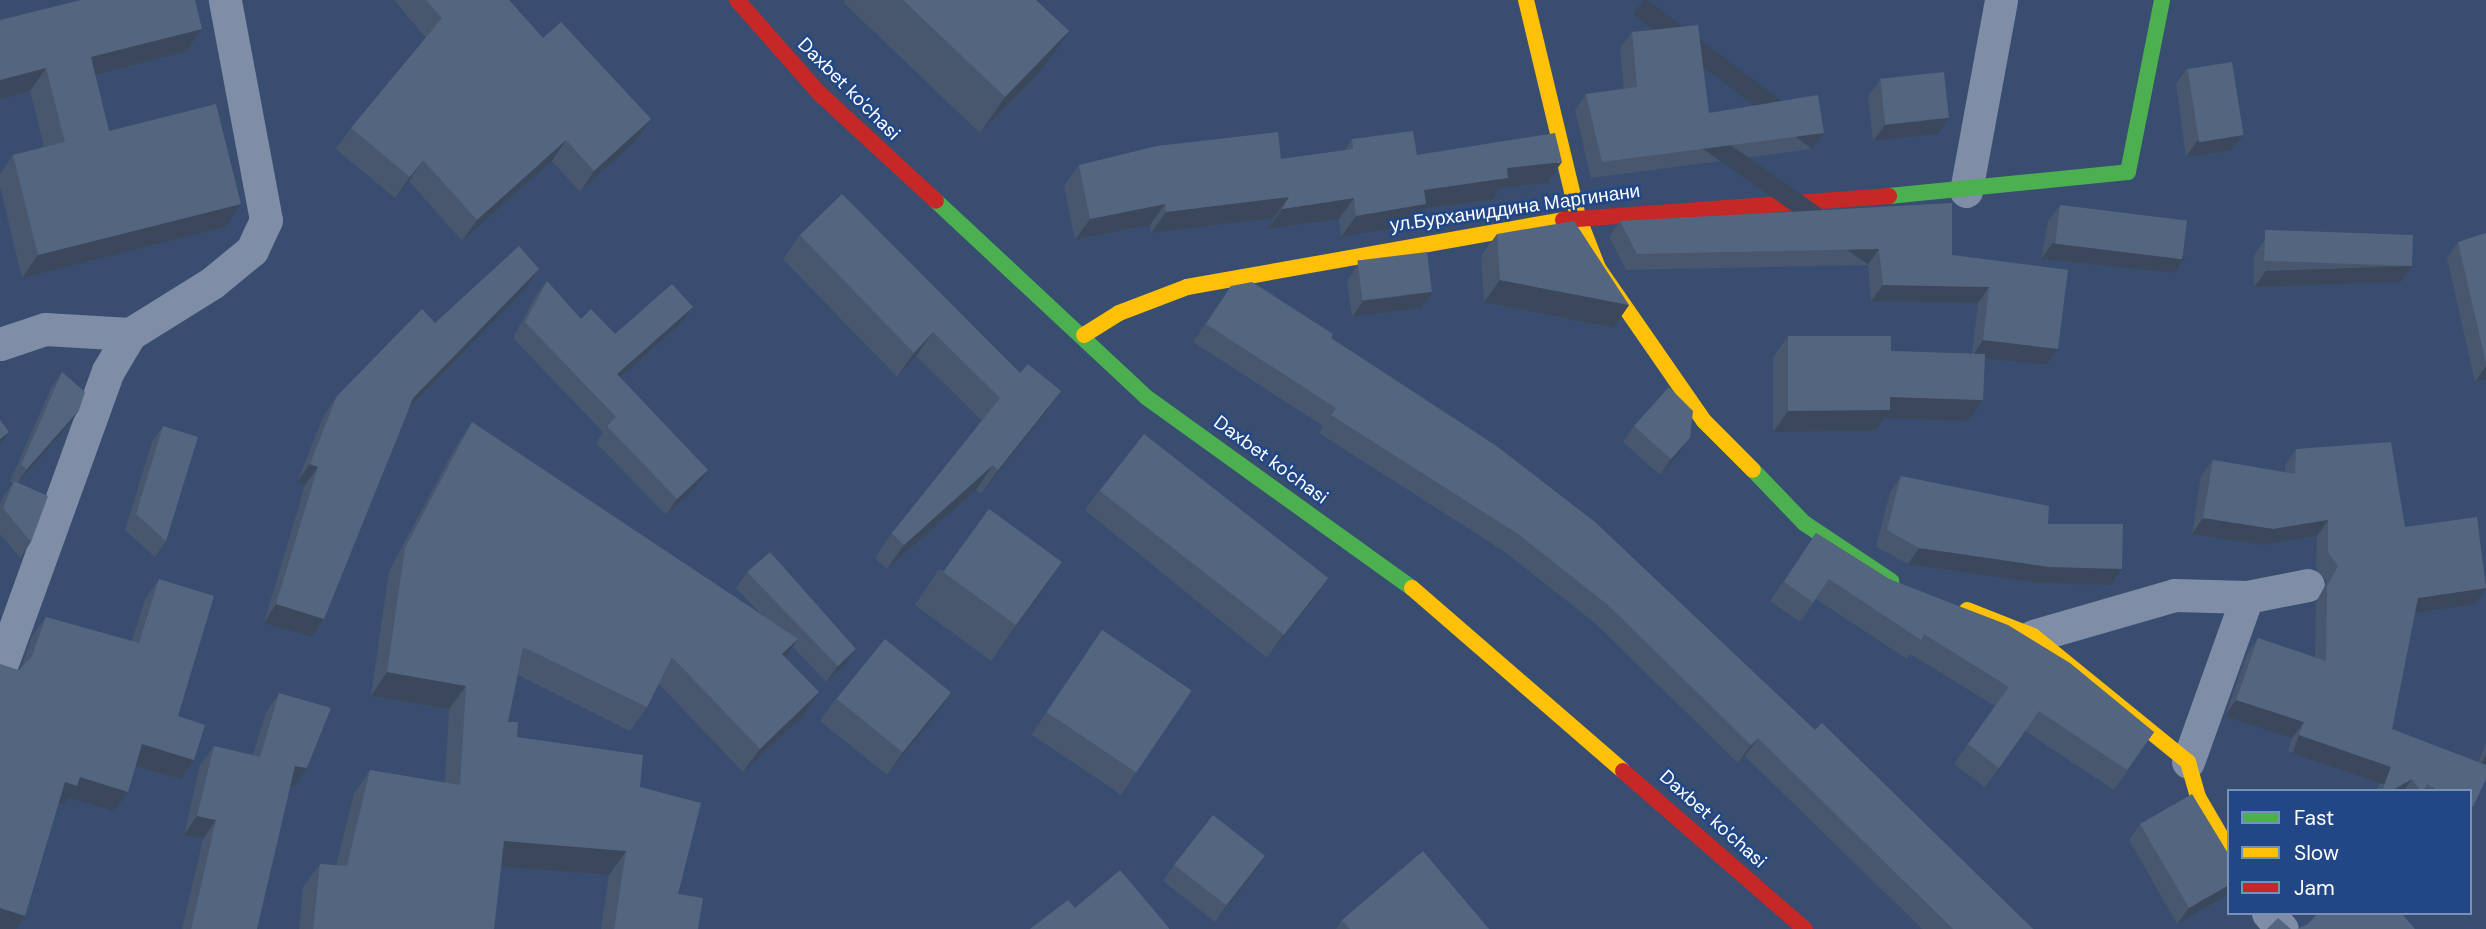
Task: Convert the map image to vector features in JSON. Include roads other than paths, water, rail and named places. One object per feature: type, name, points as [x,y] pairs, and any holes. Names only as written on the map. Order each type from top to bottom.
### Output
[{"type":"street","points":[[0,669],[108,371],[130,334],[171,303],[212,283],[252,250],[266,220],[225,0]]},
{"type":"street","name":"Daxbet ko'chasi","points":[[737,0],[819,93],[996,262],[1084,335],[1146,397],[1416,591],[1805,929]]},
{"type":"street","points":[[1526,0],[1578,218],[1598,268],[1704,421],[1804,523],[1908,587]]},
{"type":"street","points":[[1966,191],[2001,0]]},
{"type":"street","name":"ул.Бурханиддина Маргинани","points":[[1084,335],[1119,313],[1186,287],[1578,218],[1966,191],[2128,172],[2162,0]]},
{"type":"street","points":[[0,344],[45,330],[130,334]]},
{"type":"street","points":[[2033,636],[2175,595],[2247,597],[2308,584]]},
{"type":"street","points":[[2188,762],[2247,597]]},
{"type":"street","points":[[1945,602],[2033,636],[2188,762],[2198,796],[2227,847]]},
{"type":"street","points":[[2270,915],[2282,929]]}]
